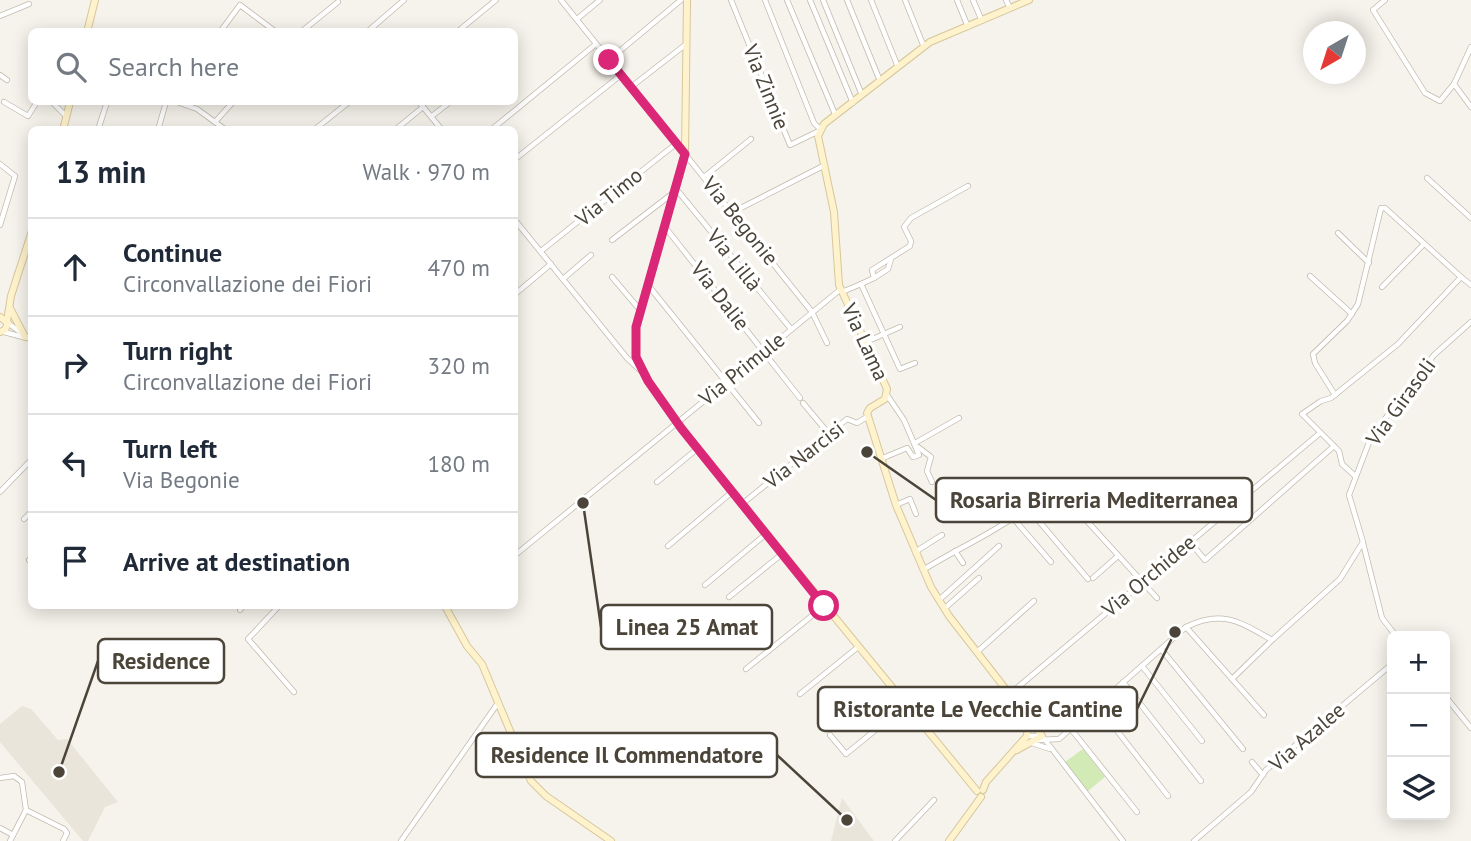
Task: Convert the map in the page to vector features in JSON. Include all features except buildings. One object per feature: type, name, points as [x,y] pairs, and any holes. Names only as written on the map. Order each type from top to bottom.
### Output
[{"type":"street","points":[[88,28],[95,0]]},
{"type":"street","points":[[372,28],[404,0]]},
{"type":"street","points":[[462,28],[496,0]]},
{"type":"street","name":"Via Begonie","points":[[561,0],[812,312],[827,343]]},
{"type":"street","points":[[576,19],[600,0]]},
{"type":"street","points":[[609,60],[681,0]]},
{"type":"street","points":[[643,373],[635,348],[641,311],[685,154],[687,0]]},
{"type":"street","name":"Via Zinnie","points":[[731,0],[790,145],[819,130]]},
{"type":"street","name":"Via Lama","points":[[765,0],[819,130],[834,212],[841,291],[887,395],[870,408],[867,417]]},
{"type":"street","points":[[787,0],[836,115]]},
{"type":"street","points":[[810,0],[853,103]]},
{"type":"street","points":[[822,0],[862,95]]},
{"type":"street","points":[[847,0],[880,81]]},
{"type":"street","points":[[871,0],[898,67]]},
{"type":"street","points":[[905,0],[924,47]]},
{"type":"street","points":[[957,0],[968,27]]},
{"type":"street","points":[[974,0],[982,21]]},
{"type":"street","points":[[1006,0],[1010,8]]},
{"type":"street","points":[[819,130],[924,47],[1028,0]]},
{"type":"street","points":[[1385,0],[1373,10],[1425,93],[1440,101],[1454,84],[1471,47]]},
{"type":"street","points":[[306,28],[338,2]]},
{"type":"street","points":[[0,16],[29,4]]},
{"type":"street","points":[[223,28],[240,5],[271,28]]},
{"type":"street","points":[[496,126],[596,44]]},
{"type":"street","points":[[631,87],[685,45]]},
{"type":"street","points":[[0,75],[7,80]]},
{"type":"street","points":[[518,157],[621,75]]},
{"type":"street","points":[[1454,84],[1471,107]]},
{"type":"street","points":[[4,102],[28,116],[35,105]]},
{"type":"street","points":[[55,105],[66,116]]},
{"type":"street","points":[[64,126],[69,105]]},
{"type":"street","points":[[99,126],[106,105]]},
{"type":"street","points":[[159,126],[165,105]]},
{"type":"street","points":[[186,105],[197,109],[221,126]]},
{"type":"street","points":[[215,122],[230,105]]},
{"type":"street","points":[[319,126],[345,105]]},
{"type":"street","points":[[432,116],[446,105]]},
{"type":"street","points":[[400,126],[423,107],[439,126]]},
{"type":"street","points":[[704,177],[751,139]]},
{"type":"street","name":"Via Timo","points":[[541,251],[677,143]]},
{"type":"street","points":[[0,164],[15,176],[0,225]]},
{"type":"street","points":[[733,212],[826,164]]},
{"type":"street","points":[[1427,178],[1471,218]]},
{"type":"street","name":"Via Primule","points":[[518,553],[812,312],[841,291],[874,278],[872,270],[910,246],[911,241],[904,227],[911,218],[968,186]]},
{"type":"street","points":[[612,240],[677,190]]},
{"type":"street","name":"Via Lillà","points":[[677,190],[791,329]]},
{"type":"street","points":[[1335,395],[1315,363],[1313,354],[1352,314],[1363,292],[1381,208],[1385,208],[1471,285]]},
{"type":"street","points":[[518,224],[627,358],[643,373],[697,449],[905,706],[980,793]]},
{"type":"street","name":"Via Dalie","points":[[666,227],[829,434]]},
{"type":"street","points":[[518,231],[522,228]]},
{"type":"street","points":[[1338,233],[1369,263]]},
{"type":"street","points":[[28,243],[11,296],[8,322],[1,332],[28,339]]},
{"type":"street","points":[[1382,287],[1424,244]]},
{"type":"street","points":[[563,279],[592,254]]},
{"type":"street","points":[[518,292],[551,264]]},
{"type":"street","points":[[1310,276],[1352,314]]},
{"type":"street","points":[[612,277],[641,311]]},
{"type":"street","points":[[1355,476],[1342,464],[1334,446],[1302,414],[1335,395],[1398,344],[1461,277]]},
{"type":"street","points":[[648,284],[759,424]]},
{"type":"street","points":[[861,284],[900,369],[915,363]]},
{"type":"street","points":[[11,296],[0,315],[28,339]]},
{"type":"street","points":[[10,305],[28,339]]},
{"type":"street","name":"Via Girasoli","points":[[1392,631],[1382,618],[1349,495],[1355,476],[1382,421],[1434,355],[1471,323]]},
{"type":"street","points":[[865,342],[900,327]]},
{"type":"street","points":[[883,457],[907,447],[913,457],[919,455],[887,395]]},
{"type":"street","points":[[867,417],[883,457],[896,505],[923,570],[939,600],[1027,714],[1037,739],[1052,750]]},
{"type":"street","name":"Via Narcisi","points":[[742,504],[847,419],[857,423],[867,417]]},
{"type":"street","points":[[916,445],[959,418]]},
{"type":"street","name":"Via Orchidee","points":[[1011,693],[1321,433]]},
{"type":"street","points":[[916,445],[931,457],[927,471],[932,482]]},
{"type":"street","points":[[1190,542],[1205,560],[1334,446]]},
{"type":"street","points":[[657,482],[697,449]]},
{"type":"street","points":[[0,492],[28,464]]},
{"type":"street","points":[[668,546],[732,492]]},
{"type":"street","points":[[896,505],[910,499],[916,514]]},
{"type":"street","points":[[977,499],[1007,522]]},
{"type":"street","points":[[923,570],[1007,522],[1027,507],[1090,578],[1118,556]]},
{"type":"street","points":[[24,519],[28,515]]},
{"type":"street","points":[[1013,518],[1051,562]]},
{"type":"street","points":[[1086,520],[1157,598]]},
{"type":"street","points":[[705,585],[766,534]]},
{"type":"street","points":[[915,552],[942,535]]},
{"type":"street","points":[[1232,679],[1340,579],[1363,542]]},
{"type":"street","points":[[939,600],[999,546]]},
{"type":"street","points":[[955,551],[963,562]]},
{"type":"street","points":[[729,597],[782,554]]},
{"type":"street","points":[[944,609],[979,578]]},
{"type":"street","points":[[977,652],[1034,601]]},
{"type":"street","points":[[746,669],[824,606]]},
{"type":"street","points":[[276,609],[248,639],[294,692]]},
{"type":"street","points":[[450,609],[467,646],[482,664],[531,782],[546,796],[611,841]]},
{"type":"street","points":[[948,841],[986,782],[1017,750],[1037,739],[1059,738],[1186,627],[1212,617],[1225,618],[1241,622],[1272,640]]},
{"type":"street","points":[[1186,627],[1264,715]]},
{"type":"street","points":[[800,694],[858,647]]},
{"type":"street","points":[[1161,649],[1242,749]]},
{"type":"street","points":[[1142,666],[1202,741]]},
{"type":"street","name":"Via Azalee","points":[[1194,841],[1251,792],[1263,775],[1387,668]]},
{"type":"street","points":[[1123,682],[1201,781]]},
{"type":"street","points":[[401,841],[499,702]]},
{"type":"street","points":[[1450,702],[1471,728]]},
{"type":"street","points":[[1097,705],[1168,796]]},
{"type":"street","points":[[830,735],[846,754],[905,706]]},
{"type":"street","points":[[1027,714],[1037,739],[1052,750],[1123,841]]},
{"type":"street","points":[[1071,729],[1137,812]]},
{"type":"street","points":[[1252,762],[1263,775]]},
{"type":"street","points":[[0,778],[14,776],[22,782],[26,810],[10,841]]},
{"type":"street","points":[[895,841],[934,800]]},
{"type":"street","points":[[26,810],[64,829],[67,833],[63,841]]},
{"type":"street","points":[[0,828],[13,835]]},
{"type":"shaded area","points":[[22,706],[31,709],[58,740],[67,739],[118,802],[105,807],[88,841],[83,841],[0,742],[0,724]]},
{"type":"shaded area","points":[[842,798],[874,841],[831,841]]},
{"type":"green space","points":[[1083,749],[1105,777],[1088,791],[1065,762]]},
{"type":"place","name":"Rosaria Birreria Mediterranea","points":[[867,452]]},
{"type":"place","name":"Linea 25 Amat","points":[[583,503]]},
{"type":"place","name":"Ristorante Le Vecchie Cantine","points":[[1175,632]]},
{"type":"place","name":"Residence","points":[[59,772]]},
{"type":"place","name":"Residence Il Commendatore","points":[[847,820]]},
{"type":"route","points":[[609,60],[685,154],[681,178],[636,327],[636,357],[648,381],[679,421],[681,428],[824,606]]}]
